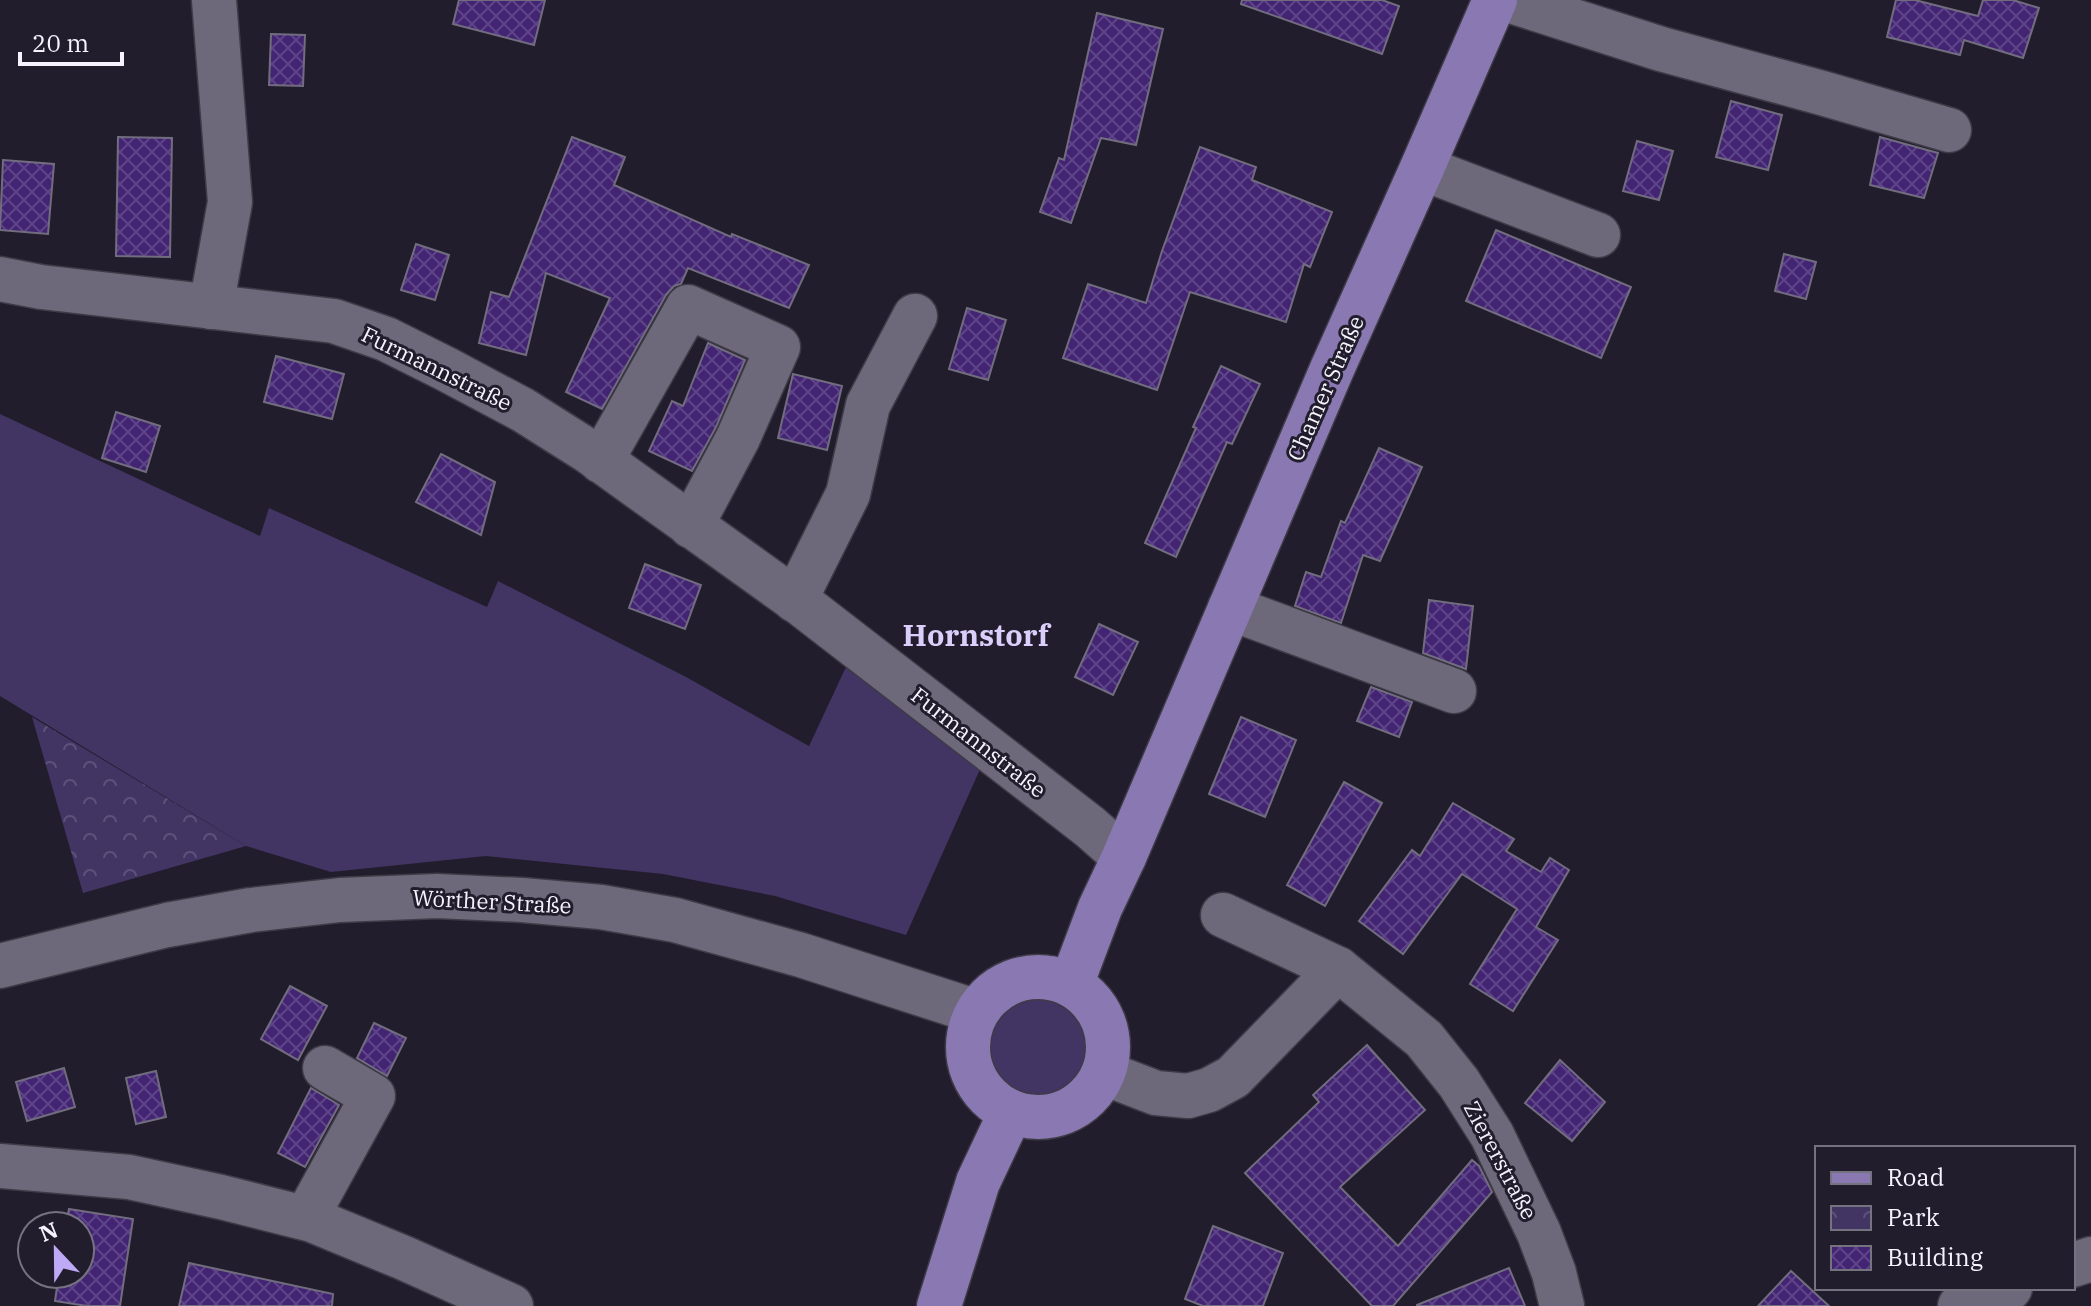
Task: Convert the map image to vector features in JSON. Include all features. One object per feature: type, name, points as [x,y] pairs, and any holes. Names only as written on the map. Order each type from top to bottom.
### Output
[{"type":"main road","name":"Chamer Straße","points":[[1076,973],[1100,908],[1332,369],[1495,0]]},
{"type":"main road","points":[[1076,973],[1100,1013],[1107,1032],[1108,1053],[1104,1073],[1093,1092],[1084,1100],[1055,1116],[1033,1118],[1011,1112],[991,1100],[976,1081],[968,1059],[968,1035],[977,1012],[990,995],[1008,983],[1029,977],[1050,978],[1076,973]]},
{"type":"main road","points":[[939,1306],[978,1182],[1011,1112]]},
{"type":"street","points":[[211,307],[230,202],[214,0]]},
{"type":"street","points":[[1508,0],[1661,49],[1949,130]]},
{"type":"street","points":[[1422,168],[1598,235]]},
{"type":"street","name":"Furmannstraße","points":[[0,279],[41,287],[334,321],[386,339],[523,410],[601,461],[795,600],[1090,827],[1124,857]]},
{"type":"street","points":[[601,461],[688,307],[778,347],[738,438],[691,526]]},
{"type":"street","points":[[795,600],[848,494],[868,405],[915,316]]},
{"type":"street","points":[[1230,608],[1454,691]]},
{"type":"street","name":"Wörther Straße","points":[[0,966],[167,925],[251,910],[395,897],[522,900],[601,907],[675,920],[801,955],[977,1012]]},
{"type":"street","name":"Ziererstraße","points":[[1223,915],[1338,969],[1424,1039],[1459,1083],[1516,1181],[1554,1273],[1562,1306]]},
{"type":"street","points":[[1104,1073],[1156,1093],[1188,1096],[1209,1090],[1233,1077],[1338,969]]},
{"type":"street","points":[[306,1218],[373,1096],[325,1068]]},
{"type":"street","points":[[0,1166],[129,1177],[306,1218],[511,1306]]},
{"type":"street","points":[[1960,1306],[2004,1290]]},
{"type":"green space","points":[[0,414],[260,536],[269,508],[487,607],[498,581],[686,677],[809,746],[846,667],[981,767],[906,935],[775,896],[663,874],[486,856],[331,872],[246,846],[0,696]]},
{"type":"green space","points":[[32,717],[246,846],[83,893]]},
{"type":"green space","points":[[1036,996],[1055,999],[1072,1010],[1083,1027],[1086,1046],[1083,1065],[1072,1082],[1055,1093],[1036,1096],[1017,1093],[1000,1082],[989,1065],[986,1046],[989,1027],[1000,1010],[1017,999]]},
{"type":"building","points":[[459,0],[545,0],[534,45],[453,24]]},
{"type":"building","points":[[1242,0],[1382,0],[1399,6],[1382,54],[1241,4]]},
{"type":"building","points":[[1896,0],[1915,0],[1978,16],[1983,0],[2013,0],[2039,8],[2023,58],[1964,40],[1960,55],[1887,37]]},
{"type":"building","points":[[1097,13],[1163,29],[1136,145],[1101,138],[1071,223],[1040,212],[1059,158],[1064,160]]},
{"type":"building","points":[[271,34],[305,35],[303,86],[269,85]]},
{"type":"building","points":[[1731,101],[1782,115],[1768,170],[1716,157]]},
{"type":"building","points":[[118,137],[172,138],[170,257],[116,256]]},
{"type":"building","points":[[572,137],[625,157],[614,185],[731,237],[732,234],[809,265],[789,308],[688,268],[681,284],[674,286],[666,295],[602,409],[566,392],[610,298],[546,273],[526,355],[479,343],[491,292],[509,297]]},
{"type":"building","points":[[1880,137],[1938,153],[1924,198],[1870,185]]},
{"type":"building","points":[[1637,141],[1673,151],[1659,200],[1623,191]]},
{"type":"building","points":[[1200,147],[1256,167],[1252,180],[1332,212],[1310,267],[1304,264],[1286,322],[1190,292],[1157,390],[1063,358],[1088,284],[1146,303]]},
{"type":"building","points":[[3,160],[54,164],[48,234],[0,230]]},
{"type":"building","points":[[1496,230],[1631,287],[1601,358],[1466,301]]},
{"type":"building","points":[[416,244],[449,255],[435,300],[401,290]]},
{"type":"building","points":[[1784,254],[1816,262],[1806,299],[1775,291]]},
{"type":"building","points":[[967,308],[1006,320],[988,380],[949,369]]},
{"type":"building","points":[[708,343],[745,360],[716,427],[692,471],[649,451],[672,401],[683,406]]},
{"type":"building","points":[[276,356],[344,374],[332,419],[264,402]]},
{"type":"building","points":[[1221,366],[1260,384],[1232,444],[1227,442],[1176,557],[1145,543]]},
{"type":"building","points":[[793,374],[842,386],[827,450],[778,438]]},
{"type":"building","points":[[116,412],[160,426],[146,472],[102,458]]},
{"type":"building","points":[[1379,448],[1422,467],[1380,561],[1363,555],[1341,623],[1295,606],[1306,572],[1321,577],[1341,521],[1345,523]]},
{"type":"building","points":[[441,454],[495,482],[481,535],[416,502]]},
{"type":"building","points":[[645,564],[701,585],[685,629],[629,608]]},
{"type":"building","points":[[1429,600],[1473,606],[1466,669],[1423,653]]},
{"type":"building","points":[[1099,624],[1138,642],[1113,695],[1075,677]]},
{"type":"building","points":[[1371,687],[1412,702],[1399,737],[1357,721]]},
{"type":"building","points":[[1241,717],[1296,740],[1265,817],[1209,794]]},
{"type":"building","points":[[1344,782],[1382,803],[1325,906],[1287,885]]},
{"type":"building","points":[[1453,803],[1514,839],[1506,851],[1541,872],[1550,858],[1569,870],[1536,927],[1558,940],[1513,1011],[1470,984],[1517,909],[1462,874],[1403,954],[1359,921],[1412,850],[1420,856]]},
{"type":"building","points":[[290,986],[327,1006],[298,1060],[261,1039]]},
{"type":"building","points":[[374,1023],[406,1038],[387,1076],[357,1058]]},
{"type":"building","points":[[1367,1045],[1425,1110],[1340,1187],[1398,1246],[1472,1160],[1479,1166],[1492,1192],[1393,1306],[1372,1306],[1245,1173],[1319,1102],[1313,1095]]},
{"type":"building","points":[[1560,1060],[1605,1102],[1572,1141],[1525,1103]]},
{"type":"building","points":[[64,1068],[75,1107],[27,1121],[16,1082]]},
{"type":"building","points":[[156,1071],[166,1117],[136,1124],[126,1078]]},
{"type":"building","points":[[311,1088],[339,1105],[305,1167],[278,1153]]},
{"type":"building","points":[[96,1213],[133,1219],[120,1306],[87,1306],[55,1301],[57,1290],[96,1290]]},
{"type":"building","points":[[1213,1226],[1283,1253],[1263,1306],[1203,1306],[1185,1299]]},
{"type":"building","points":[[189,1263],[333,1294],[332,1306],[179,1306]]},
{"type":"building","points":[[1509,1268],[1525,1306],[1417,1306],[1417,1305]]},
{"type":"building","points":[[1791,1271],[1829,1306],[1758,1306]]},
{"type":"district","name":"Hornstorf","points":[[976,634]]}]
